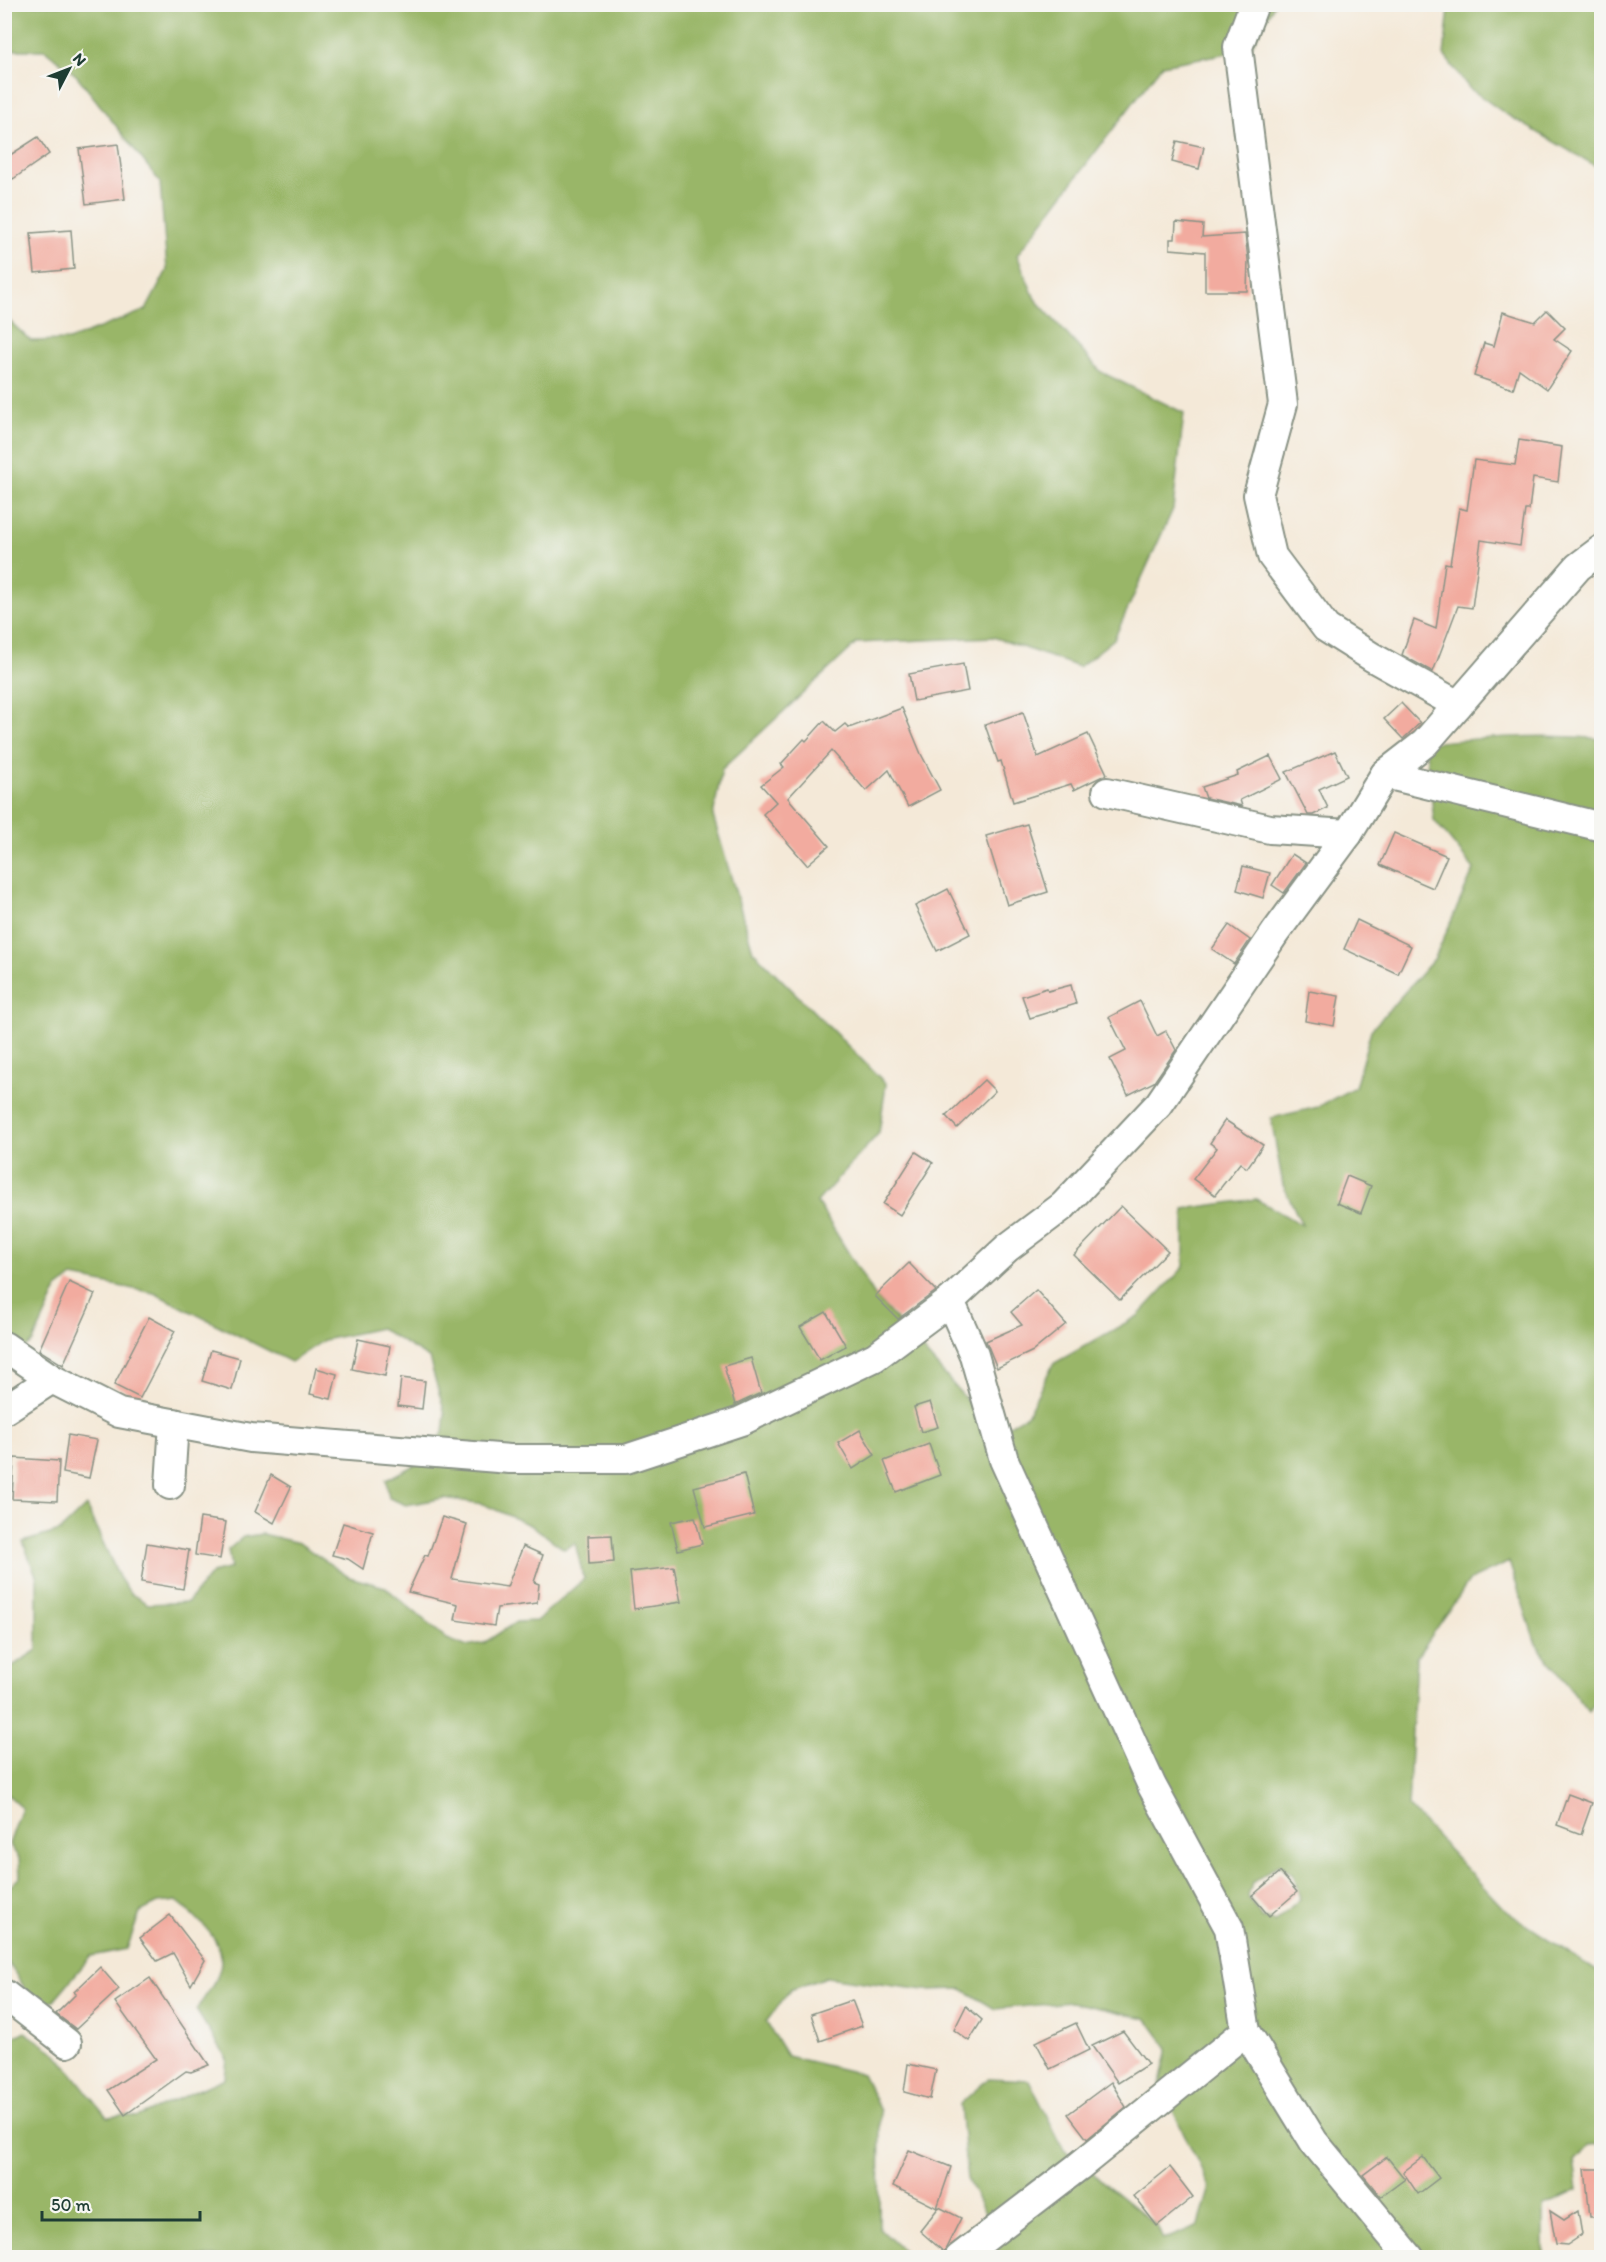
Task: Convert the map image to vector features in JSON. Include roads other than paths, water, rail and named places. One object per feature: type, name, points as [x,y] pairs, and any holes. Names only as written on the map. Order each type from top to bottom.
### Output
[{"type":"street","points":[[1254,4],[1238,46],[1283,404],[1258,495],[1272,556],[1326,628],[1372,657],[1458,705]]},
{"type":"street","points":[[4,1346],[52,1379],[119,1413],[251,1438],[498,1458],[626,1459],[741,1421],[865,1362],[950,1301],[1008,1248],[1063,1206],[1159,1104],[1275,933],[1348,834],[1385,774],[1425,743],[1578,567],[1602,549]]},
{"type":"street","points":[[1385,774],[1602,827]]},
{"type":"street","points":[[1107,792],[1270,829],[1348,834]]},
{"type":"street","points":[[950,1301],[974,1355],[1004,1460],[1152,1786],[1229,1928],[1246,2031],[1314,2142],[1410,2258]]},
{"type":"street","points":[[4,1410],[52,1379]]},
{"type":"street","points":[[170,1485],[174,1423]]},
{"type":"street","points":[[4,1994],[67,2043]]},
{"type":"street","points":[[959,2258],[1078,2167],[1246,2031]]}]
